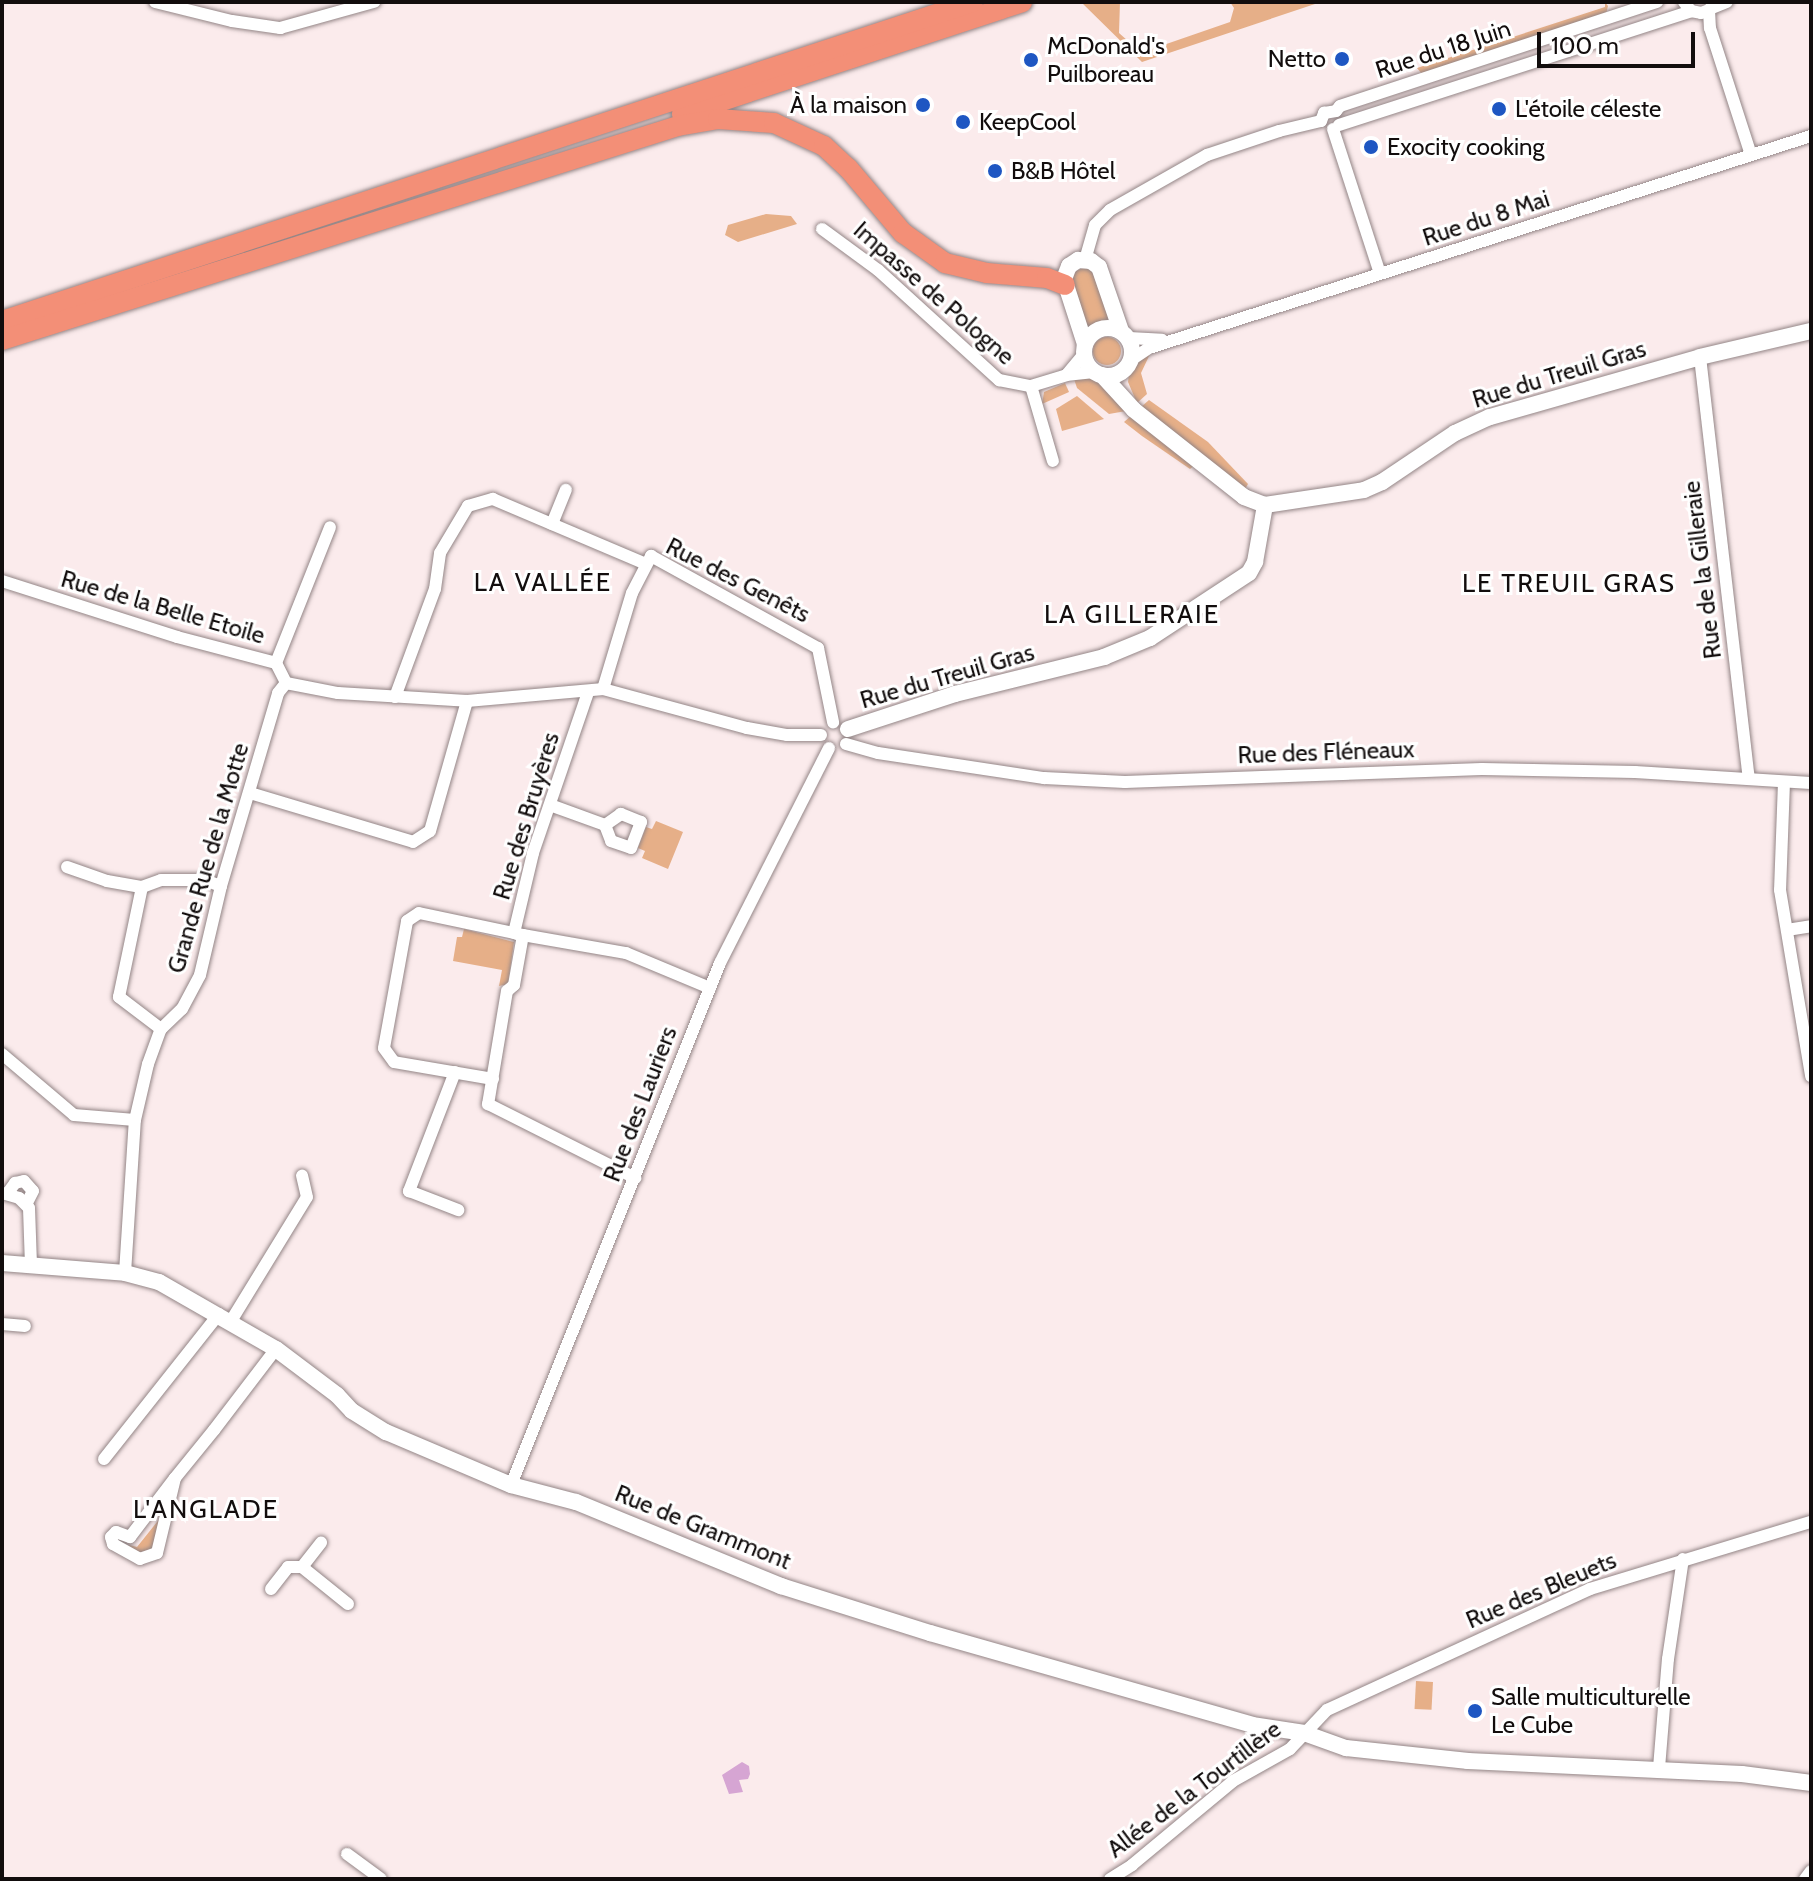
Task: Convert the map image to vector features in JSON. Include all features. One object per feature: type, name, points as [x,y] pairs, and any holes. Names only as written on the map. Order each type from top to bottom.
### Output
[{"type":"highway","points":[[898,27],[941,2]]},
{"type":"highway","points":[[2,321],[973,2]]},
{"type":"highway","points":[[205,275],[1022,2]]},
{"type":"highway","points":[[2,340],[678,126],[739,118],[782,126],[824,146],[848,168],[903,233],[945,263],[987,273],[1047,278],[1065,285]]},
{"type":"street","points":[[155,2],[248,24],[280,28],[319,20],[374,2]]},
{"type":"street","name":"Rue du 18 Juin","points":[[1321,121],[1326,111],[1336,111],[1340,106],[1445,69],[1657,2]]},
{"type":"street","points":[[1085,260],[1095,225],[1118,206],[1207,155],[1279,131],[1321,121],[1336,127],[1727,2]]},
{"type":"street","points":[[1702,8],[1751,155]]},
{"type":"street","points":[[1336,111],[1341,119],[1336,127],[1380,274]]},
{"type":"street","name":"Rue du 8 Mai","points":[[1173,340],[1811,136]]},
{"type":"street","name":"Impasse de Pologne","points":[[822,229],[878,270],[990,375],[1006,383],[1031,386],[1066,375],[1098,373]]},
{"type":"street","points":[[1085,260],[1069,266],[1065,285],[1084,349],[1098,373],[1134,410],[1244,497],[1265,505]]},
{"type":"street","points":[[1085,260],[1101,270],[1125,335],[1128,365],[1124,386],[1134,410]]},
{"type":"street","points":[[1066,375],[1093,333],[1102,328],[1125,335],[1173,340]]},
{"type":"street","name":"Rue du Treuil Gras","points":[[821,735],[823,728],[842,732],[955,694],[1104,657],[1150,638],[1249,573],[1255,562],[1265,505],[1364,490],[1382,482],[1455,433],[1490,417],[1700,357],[1811,331]]},
{"type":"street","points":[[1098,373],[1114,375],[1149,348],[1173,340]]},
{"type":"street","name":"Rue de la Gilleraie","points":[[1700,357],[1749,778]]},
{"type":"street","points":[[1031,386],[1053,461]]},
{"type":"street","points":[[552,524],[566,490]]},
{"type":"street","points":[[395,697],[435,589],[440,553],[468,506],[493,499],[646,564]]},
{"type":"street","points":[[276,663],[330,527]]},
{"type":"street","name":"Rue des Genêts","points":[[603,689],[632,593],[651,556],[815,645],[822,656],[842,732]]},
{"type":"street","name":"Rue de la Belle Etoile","points":[[2,581],[177,637],[276,663],[286,683]]},
{"type":"street","points":[[286,683],[338,693],[467,701],[603,689],[679,706],[747,728],[787,735],[821,735],[829,748]]},
{"type":"street","name":"Grande Rue de la Motte","points":[[125,1273],[135,1120],[161,1029],[182,1009],[200,975],[221,886],[278,693],[286,683]]},
{"type":"street","name":"Rue des Bruyères","points":[[493,1079],[394,1062],[384,1048],[407,921],[419,913],[518,934],[533,853],[588,692]]},
{"type":"street","points":[[250,793],[413,842],[430,831],[467,701]]},
{"type":"street","name":"Rue du Treuil Gras","points":[[829,748],[840,748],[842,732]]},
{"type":"street","name":"Rue des Fléneaux","points":[[842,732],[870,752],[1044,778],[1125,782],[1482,769],[1811,783]]},
{"type":"street","name":"Rue des Lauriers","points":[[511,1485],[710,988],[829,748]]},
{"type":"street","points":[[1784,782],[1778,867],[1811,1076]]},
{"type":"street","points":[[550,805],[605,825]]},
{"type":"street","points":[[67,867],[107,881],[142,887],[161,880],[205,880],[221,886]]},
{"type":"street","points":[[142,887],[119,997],[161,1029]]},
{"type":"street","points":[[1787,930],[1811,926]]},
{"type":"street","points":[[635,1178],[488,1104],[507,991],[514,985],[518,934],[626,953],[710,988]]},
{"type":"street","points":[[2,1054],[74,1115],[135,1120]]},
{"type":"street","points":[[455,1072],[409,1191],[458,1210]]},
{"type":"street","points":[[104,1459],[225,1318],[307,1197],[302,1176]]},
{"type":"street","points":[[5,1194],[27,1203],[32,1217],[31,1264]]},
{"type":"street","name":"Rue de Grammont","points":[[2,1263],[125,1273],[159,1282],[276,1349],[367,1421],[511,1485],[576,1502],[781,1586],[875,1617],[1252,1725],[1304,1733],[1346,1748],[1413,1756],[1659,1768],[1811,1783]]},
{"type":"street","points":[[2,1324],[25,1326]]},
{"type":"street","points":[[175,1478],[157,1553],[140,1559],[113,1544],[111,1537],[116,1532],[130,1537],[175,1478],[276,1349]]},
{"type":"street","name":"Rue des Bleuets","points":[[1304,1733],[1327,1710],[1590,1589],[1811,1522]]},
{"type":"street","points":[[302,1567],[321,1543]]},
{"type":"street","points":[[1659,1768],[1668,1659],[1683,1559]]},
{"type":"street","points":[[271,1589],[288,1567],[302,1567],[348,1604]]},
{"type":"street","name":"Allée de la Tourtillère","points":[[1110,1879],[1132,1865],[1233,1781],[1290,1749],[1304,1733]]},
{"type":"street","points":[[347,1854],[381,1879]]},
{"type":"street","points":[[1805,1879],[1811,1871]]},
{"type":"shaded area","points":[[1081,2],[1120,2],[1119,33],[1137,49],[1149,50],[1230,22],[1234,8],[1230,2],[1321,2],[1142,62]]},
{"type":"shaded area","points":[[1605,2],[1608,6],[1606,14],[1422,74],[1417,68],[1605,7]]},
{"type":"shaded area","points":[[766,214],[791,216],[797,224],[738,242],[725,235],[728,225]]},
{"type":"shaded area","points":[[1085,267],[1092,269],[1113,323],[1098,323],[1088,330],[1072,281],[1074,272]]},
{"type":"shaded area","points":[[1107,337],[1117,341],[1121,351],[1117,361],[1107,365],[1097,361],[1093,351],[1097,341]]},
{"type":"shaded area","points":[[1150,354],[1141,373],[1147,394],[1137,403],[1128,382],[1129,374],[1137,360]]},
{"type":"shaded area","points":[[1090,376],[1100,381],[1126,411],[1109,414],[1077,388],[1074,379]]},
{"type":"shaded area","points":[[1065,383],[1069,392],[1042,404],[1044,392]]},
{"type":"shaded area","points":[[1077,396],[1104,419],[1062,431],[1056,409]]},
{"type":"shaded area","points":[[1149,400],[1208,442],[1248,484],[1245,489],[1141,407]]},
{"type":"shaded area","points":[[1132,415],[1196,464],[1190,469],[1124,422]]},
{"type":"shaded area","points":[[656,821],[683,832],[668,869],[642,858],[645,851],[638,848],[646,827],[652,829]]},
{"type":"shaded area","points":[[464,929],[514,942],[508,984],[499,986],[502,970],[453,961],[457,937],[462,937]]},
{"type":"shaded area","points":[[160,1505],[164,1506],[161,1517],[152,1514]]},
{"type":"shaded area","points":[[161,1517],[152,1549],[137,1553],[127,1548],[129,1545],[137,1547]]},
{"type":"shaded area","points":[[1416,1681],[1433,1682],[1432,1710],[1415,1709]]},
{"type":"shaded area","points":[[742,1762],[749,1766],[750,1774],[748,1779],[739,1780],[743,1792],[729,1794],[722,1775]]},
{"type":"place","name":"Netto","points":[[1342,59]]},
{"type":"place","name":"McDonald's Puilboreau","points":[[1031,60]]},
{"type":"place","name":"À la maison","points":[[923,105]]},
{"type":"place","name":"L'étoile céleste","points":[[1499,109]]},
{"type":"place","name":"KeepCool","points":[[963,122]]},
{"type":"place","name":"Exocity cooking","points":[[1371,147]]},
{"type":"place","name":"B&B Hôtel","points":[[995,171]]},
{"type":"place","name":"Salle multiculturelle Le Cube","points":[[1475,1711]]},
{"type":"district","name":"LA VALLÉE","points":[[543,583]]},
{"type":"district","name":"LE TREUIL GRAS","points":[[1569,584]]},
{"type":"district","name":"LA GILLERAIE","points":[[1132,615]]},
{"type":"district","name":"L'ANGLADE","points":[[206,1510]]}]
